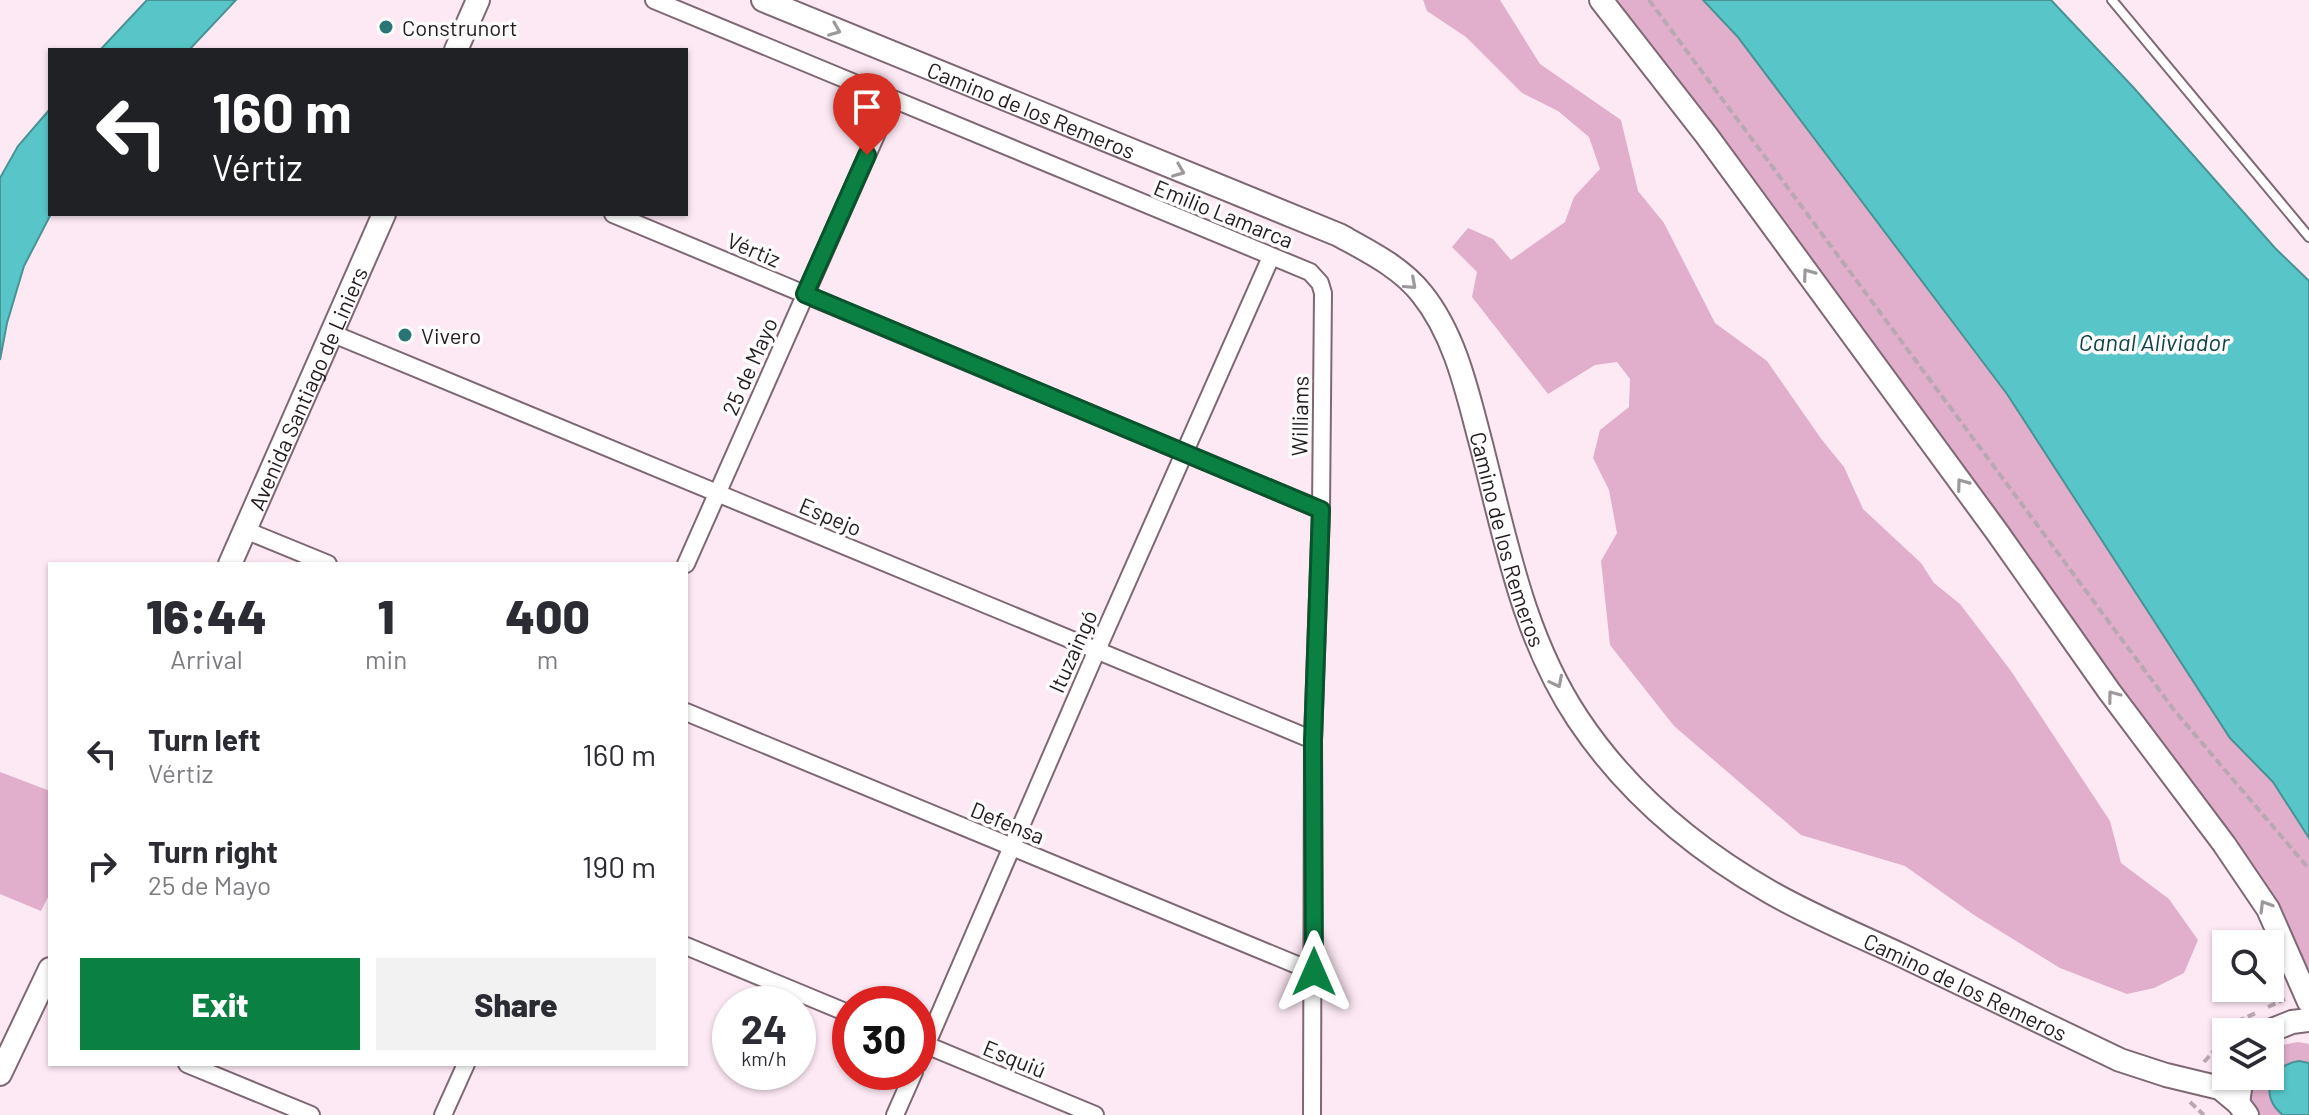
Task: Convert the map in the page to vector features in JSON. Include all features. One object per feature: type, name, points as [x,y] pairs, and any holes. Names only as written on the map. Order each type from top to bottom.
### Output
[{"type":"main road","points":[[457,48],[478,0]]},
{"type":"main road","name":"Camino de los Remeros","points":[[763,0],[1339,235],[1386,261],[1422,294],[1450,341],[1470,400],[1514,576],[1545,660],[1578,719],[1602,751],[1670,822],[1715,858],[1772,894],[2120,1060],[2220,1088],[2240,1111]]},
{"type":"main road","points":[[1601,0],[1716,148],[1997,532],[2109,691],[2224,844],[2268,909],[2309,1002]]},
{"type":"main road","name":"Avenida Santiago de Liniers","points":[[231,562],[383,216]]},
{"type":"main road","points":[[0,1074],[43,1004],[48,979]]},
{"type":"main road","points":[[2284,1025],[2309,1020]]},
{"type":"main road","points":[[2240,1111],[2241,1090]]},
{"type":"street","name":"Emilio Lamarca","points":[[654,0],[1310,272],[1320,283],[1323,293]]},
{"type":"street","name":"25 de Mayo","points":[[687,562],[892,99]]},
{"type":"street","name":"Vértiz","points":[[618,216],[1321,510]]},
{"type":"street","name":"Ituzaingó","points":[[936,1013],[1271,257]]},
{"type":"street","name":"Williams","points":[[1312,1115],[1313,740],[1321,510],[1323,293]]},
{"type":"street","name":"Espejo","points":[[331,333],[1313,740]]},
{"type":"street","points":[[245,530],[323,562]]},
{"type":"street","name":"Defensa","points":[[688,713],[1314,972]]},
{"type":"street","points":[[688,947],[832,1007]]},
{"type":"street","name":"Esquiú","points":[[936,1050],[1095,1115]]},
{"type":"street","points":[[192,1066],[311,1115]]},
{"type":"street","points":[[443,1115],[465,1066]]},
{"type":"street","points":[[895,1115],[906,1090]]},
{"type":"lane","points":[[2112,0],[2309,237]]},
{"type":"path","points":[[1649,0],[2174,710],[2309,869]]},
{"type":"shaded area","points":[[1423,0],[1500,0],[1540,64],[1621,120],[1638,191],[1664,223],[1715,323],[1767,361],[1844,467],[1863,509],[1921,563],[1934,583],[1960,604],[2011,671],[2110,821],[2121,863],[2169,899],[2198,940],[2184,973],[2154,988],[2127,994],[2060,968],[1974,915],[1905,866],[1801,835],[1674,726],[1610,645],[1601,561],[1617,533],[1609,490],[1593,458],[1600,430],[1629,407],[1630,379],[1617,362],[1595,365],[1548,394],[1472,297],[1477,272],[1452,247],[1468,228],[1493,239],[1511,260],[1565,222],[1574,197],[1600,169],[1589,137],[1558,111],[1522,93],[1466,37],[1427,11]]},
{"type":"shaded area","points":[[1608,0],[1703,0],[1737,36],[2007,394],[2230,738],[2273,782],[2309,838],[2309,981],[2299,948],[2268,889],[1708,118]]},
{"type":"shaded area","points":[[0,772],[48,790],[48,897],[41,911],[0,894]]},
{"type":"shaded area","points":[[2309,1044],[2309,1115],[2257,1115],[2251,1090],[2284,1090],[2284,1045]]},
{"type":"water","points":[[147,0],[236,0],[191,48],[102,48]]},
{"type":"water","name":"Canal Aliviador","points":[[1703,0],[2051,0],[2133,87],[2275,248],[2309,281],[2309,838],[2273,782],[2230,738],[2007,394],[1737,36]]},
{"type":"water","points":[[48,111],[50,216],[24,266],[0,360],[0,178],[18,146]]},
{"type":"water","points":[[2299,1061],[2309,1063],[2309,1115],[2283,1115],[2271,1099],[2269,1090],[2284,1090],[2284,1066]]},
{"type":"place","name":"Construnort","points":[[386,27]]},
{"type":"place","name":"Vivero","points":[[405,335]]},
{"type":"route","points":[[867,155],[805,294],[1321,510],[1313,740],[1314,972]]}]
